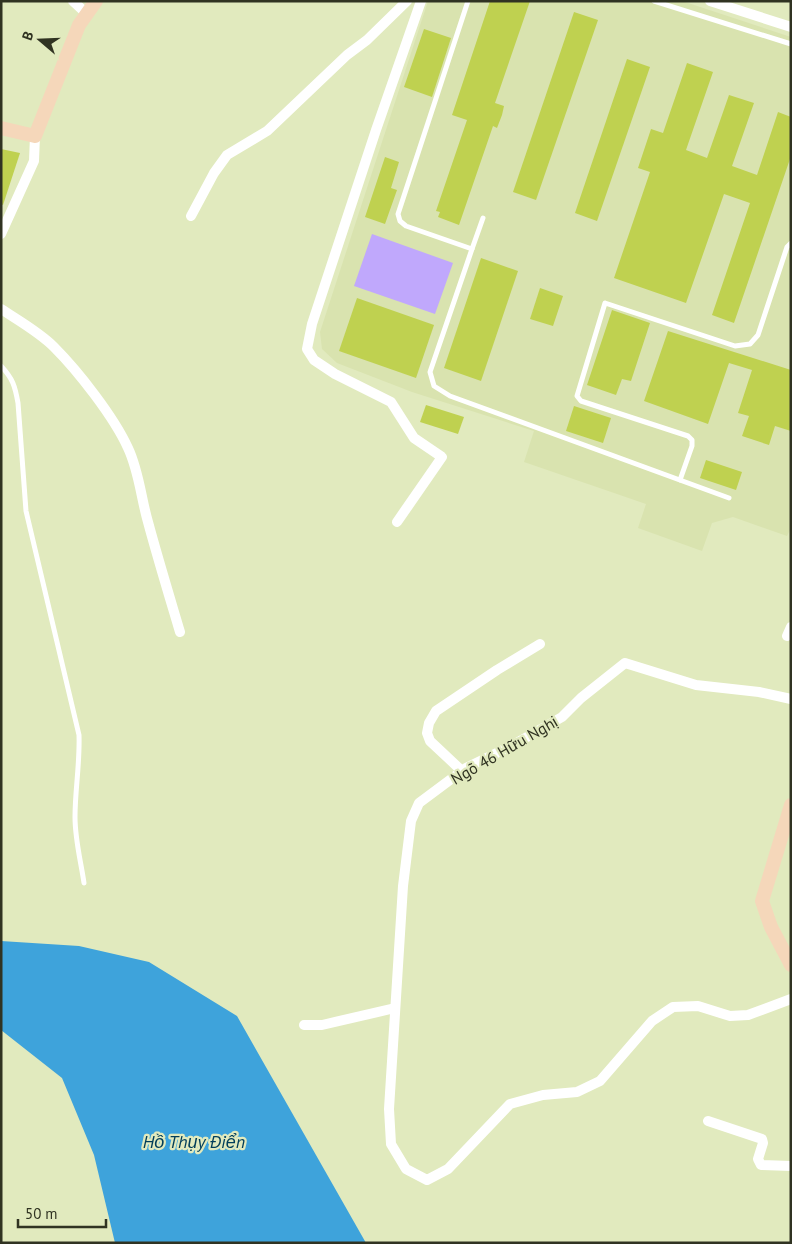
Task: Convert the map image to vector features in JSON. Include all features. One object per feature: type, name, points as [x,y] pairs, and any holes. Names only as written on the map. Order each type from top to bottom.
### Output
[{"type":"street","points":[[73,1],[87,14]]},
{"type":"street","points":[[1,234],[34,162],[35,136],[67,52],[79,24],[96,1]]},
{"type":"street","points":[[191,216],[214,173],[227,155],[267,131],[407,1]]},
{"type":"street","points":[[397,522],[442,457],[414,438],[392,402],[335,374],[314,360],[307,349],[312,324],[421,1]]},
{"type":"street","points":[[710,1],[791,27]]},
{"type":"street","points":[[1,128],[35,136]]},
{"type":"street","points":[[1,310],[36,332],[54,347],[86,384],[120,433],[135,466],[147,521],[180,632]]},
{"type":"street","points":[[462,771],[430,741],[427,733],[429,723],[436,712],[481,680],[540,644]]},
{"type":"street","name":"Ngõ 46 Hữu Nghị","points":[[791,699],[759,692],[696,685],[625,663],[581,698],[562,717],[513,746],[462,771],[419,803],[411,821],[403,886],[389,1109],[391,1144],[406,1169],[428,1180],[448,1169],[510,1104],[543,1095],[577,1092],[600,1081],[652,1021],[673,1007],[698,1006],[730,1016],[748,1015],[791,999]]},
{"type":"street","points":[[791,805],[762,901],[772,927],[791,965]]},
{"type":"street","points":[[304,1025],[322,1024],[395,1008]]},
{"type":"street","points":[[708,1121],[762,1139],[763,1143],[758,1159],[761,1165],[791,1166]]},
{"type":"lane","points":[[468,1],[398,214],[400,221],[406,226],[472,249]]},
{"type":"lane","points":[[654,1],[791,44]]},
{"type":"lane","points":[[483,218],[430,372],[434,386],[450,396],[729,498]]},
{"type":"lane","points":[[680,480],[692,446],[692,440],[688,436],[581,401],[577,396],[605,302],[735,346],[750,344],[758,335],[787,248],[791,243]]},
{"type":"lane","points":[[1,366],[12,378],[16,389],[26,511],[78,735],[80,752],[75,817],[76,836],[84,883]]},
{"type":"shaded area","points":[[428,1],[682,1],[791,37],[791,528],[787,536],[733,517],[712,523],[702,551],[638,528],[646,504],[524,462],[534,431],[412,392],[337,363],[322,349],[320,332]]},
{"type":"shaded area","points":[[372,234],[453,263],[435,314],[354,286]]},
{"type":"water","name":"Hồ Thụy Điển","points":[[1,941],[79,946],[149,962],[237,1016],[366,1243],[115,1243],[94,1155],[62,1078],[1,1030]]},
{"type":"building","points":[[490,1],[530,1],[495,103],[504,106],[502,115],[497,128],[493,126],[459,225],[438,217],[440,212],[436,211],[467,120],[452,115]]},
{"type":"building","points":[[574,12],[598,20],[536,200],[513,192]]},
{"type":"building","points":[[424,29],[451,38],[432,97],[404,87]]},
{"type":"building","points":[[627,59],[650,67],[597,221],[575,213]]},
{"type":"building","points":[[687,63],[713,72],[686,150],[707,158],[729,95],[754,103],[732,166],[757,175],[778,112],[791,117],[791,156],[734,323],[712,315],[750,203],[724,194],[686,303],[614,278],[650,172],[638,168],[651,129],[663,133]]},
{"type":"building","points":[[1,149],[20,153],[3,205],[1,204]]},
{"type":"building","points":[[385,157],[399,162],[391,188],[397,190],[385,224],[365,217]]},
{"type":"building","points":[[481,258],[518,271],[481,381],[444,368]]},
{"type":"building","points":[[540,288],[563,296],[553,326],[530,319]]},
{"type":"building","points":[[357,298],[434,325],[416,378],[339,351]]},
{"type":"building","points":[[612,310],[650,323],[631,381],[622,379],[616,395],[587,385]]},
{"type":"building","points":[[668,331],[791,370],[791,431],[775,426],[769,445],[742,436],[749,416],[738,413],[752,370],[729,363],[708,424],[644,401]]},
{"type":"building","points":[[426,405],[464,417],[458,434],[420,422]]},
{"type":"building","points":[[574,406],[611,418],[603,443],[566,431]]},
{"type":"building","points":[[706,460],[742,472],[736,490],[700,478]]}]
